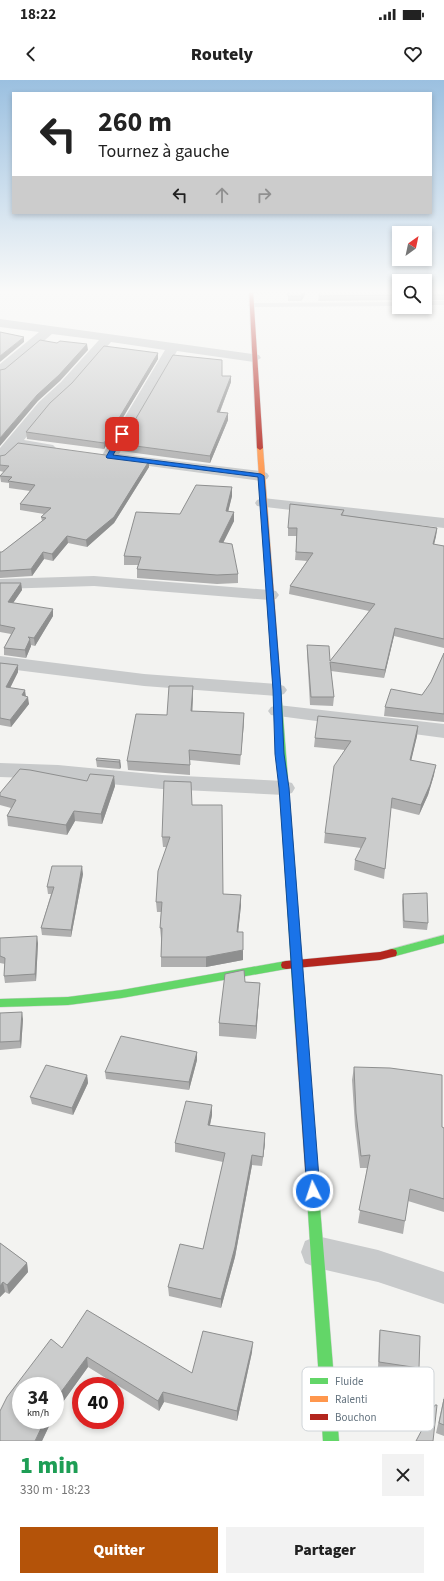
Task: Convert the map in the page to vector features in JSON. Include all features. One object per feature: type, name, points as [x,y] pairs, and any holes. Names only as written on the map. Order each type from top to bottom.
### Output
[{"type":"street","points":[[0,371],[21,354]]},
{"type":"street","points":[[0,457],[14,443],[44,405],[66,386],[94,354]]},
{"type":"street","points":[[169,354],[102,456],[261,476]]},
{"type":"street","points":[[221,354],[254,358]]},
{"type":"street","points":[[254,354],[280,754],[284,788],[326,1367]]},
{"type":"street","points":[[14,443],[65,450]]},
{"type":"street","points":[[263,503],[444,523]]},
{"type":"street","points":[[0,584],[94,581],[270,595]]},
{"type":"street","points":[[0,662],[144,680],[277,690]]},
{"type":"street","points":[[278,711],[444,731]]},
{"type":"street","points":[[0,770],[58,772],[162,782],[284,788]]},
{"type":"street","points":[[0,1003],[68,1001],[122,994],[297,963],[380,956],[444,939]]},
{"type":"street","points":[[318,1252],[378,1266],[444,1288]]},
{"type":"street","points":[[330,1431],[331,1441]]},
{"type":"building","points":[[24,354],[78,354],[59,375],[37,395],[0,438],[0,370],[5,369]]},
{"type":"building","points":[[98,354],[158,354],[104,443],[26,432],[50,403],[72,383]]},
{"type":"building","points":[[173,355],[222,360],[222,376],[231,376],[217,412],[228,413],[210,456],[121,444]]},
{"type":"building","points":[[18,443],[149,461],[114,517],[86,540],[67,536],[52,554],[43,552],[31,569],[0,571],[0,552],[46,518],[41,517],[51,508],[20,504],[35,485],[8,481],[12,477],[0,476],[9,466],[0,465],[0,456],[5,455]]},
{"type":"building","points":[[196,485],[232,487],[226,511],[234,512],[219,542],[232,544],[238,574],[217,575],[137,569],[141,557],[124,556],[136,512],[180,514]]},
{"type":"building","points":[[290,504],[344,510],[341,515],[437,528],[433,544],[444,546],[444,639],[395,628],[385,670],[330,662],[334,697],[311,697],[307,645],[329,646],[330,661],[375,604],[290,586],[313,553],[296,552],[297,528],[288,528]]},
{"type":"building","points":[[0,583],[21,583],[8,602],[53,609],[34,638],[28,637],[30,639],[25,650],[4,648],[15,628],[0,625]]},
{"type":"building","points":[[444,653],[444,714],[385,707],[391,689],[422,695],[431,682]]},
{"type":"building","points":[[0,663],[18,665],[6,687],[25,690],[22,695],[28,697],[10,720],[0,718]]},
{"type":"building","points":[[169,686],[193,686],[191,711],[244,713],[241,755],[189,750],[190,765],[127,761],[136,714],[167,715]]},
{"type":"building","points":[[318,716],[418,726],[410,760],[436,765],[430,785],[421,805],[392,798],[385,869],[355,860],[366,838],[325,833],[334,766],[351,741],[315,738]]},
{"type":"building","points":[[97,758],[120,760],[119,762],[96,760]]},
{"type":"building","points":[[20,769],[87,781],[90,774],[114,776],[101,814],[74,811],[66,825],[7,816],[16,800],[0,796],[0,793]]},
{"type":"building","points":[[164,781],[191,782],[192,805],[222,805],[223,894],[241,895],[237,932],[243,932],[243,950],[206,957],[161,957],[162,928],[160,928],[162,902],[156,902],[158,871],[170,837],[162,837]]},
{"type":"building","points":[[52,866],[82,866],[71,930],[41,928],[54,887],[47,887]]},
{"type":"building","points":[[427,893],[428,923],[404,921],[403,894]]},
{"type":"building","points":[[37,936],[35,974],[4,976],[5,958],[0,956],[0,938]]},
{"type":"building","points":[[244,970],[245,982],[260,983],[256,1026],[219,1023],[225,974]]},
{"type":"building","points":[[22,1012],[20,1041],[0,1042],[0,1013]]},
{"type":"building","points":[[121,1036],[197,1052],[189,1082],[105,1072]]},
{"type":"building","points":[[46,1065],[87,1075],[72,1108],[30,1097]]},
{"type":"building","points":[[354,1067],[390,1068],[442,1075],[444,1199],[410,1189],[405,1221],[359,1210],[370,1155],[361,1156],[356,1113]]},
{"type":"building","points":[[186,1101],[212,1105],[208,1125],[265,1133],[263,1157],[252,1155],[235,1247],[221,1299],[168,1287],[180,1244],[203,1249],[225,1153],[175,1143]]},
{"type":"building","points":[[0,1243],[27,1263],[7,1285],[3,1282],[0,1286]]},
{"type":"building","points":[[87,1310],[192,1373],[203,1331],[253,1342],[237,1411],[163,1392],[158,1401],[124,1380],[124,1377],[119,1377],[87,1357],[64,1388],[64,1377],[22,1377],[51,1339],[62,1348]]},
{"type":"building","points":[[380,1330],[420,1336],[419,1367],[379,1362]]},
{"type":"building","points":[[12,1390],[12,1429],[41,1429],[35,1441],[0,1441],[0,1411]]},
{"type":"building","points":[[444,1399],[444,1425],[439,1423]]},
{"type":"building","points":[[437,1405],[433,1441],[416,1441],[421,1431],[434,1431],[434,1407]]},
{"type":"traffic: fast","points":[[277,689],[301,1026]]},
{"type":"traffic: fast","points":[[392,953],[444,939]]},
{"type":"traffic: fast","points":[[0,1003],[68,1001],[122,994],[286,965]]},
{"type":"traffic: fast","points":[[312,1182],[326,1367]]},
{"type":"traffic: fast","points":[[330,1431],[331,1441]]},
{"type":"traffic: slow","points":[[260,448],[277,689]]},
{"type":"traffic: slow","points":[[301,1026],[312,1182]]},
{"type":"traffic: jam","points":[[255,354],[260,448]]},
{"type":"traffic: jam","points":[[286,965],[380,956],[392,953]]},
{"type":"route","points":[[122,434],[109,457],[261,476],[277,690],[280,754],[284,788],[313,1191]]}]
